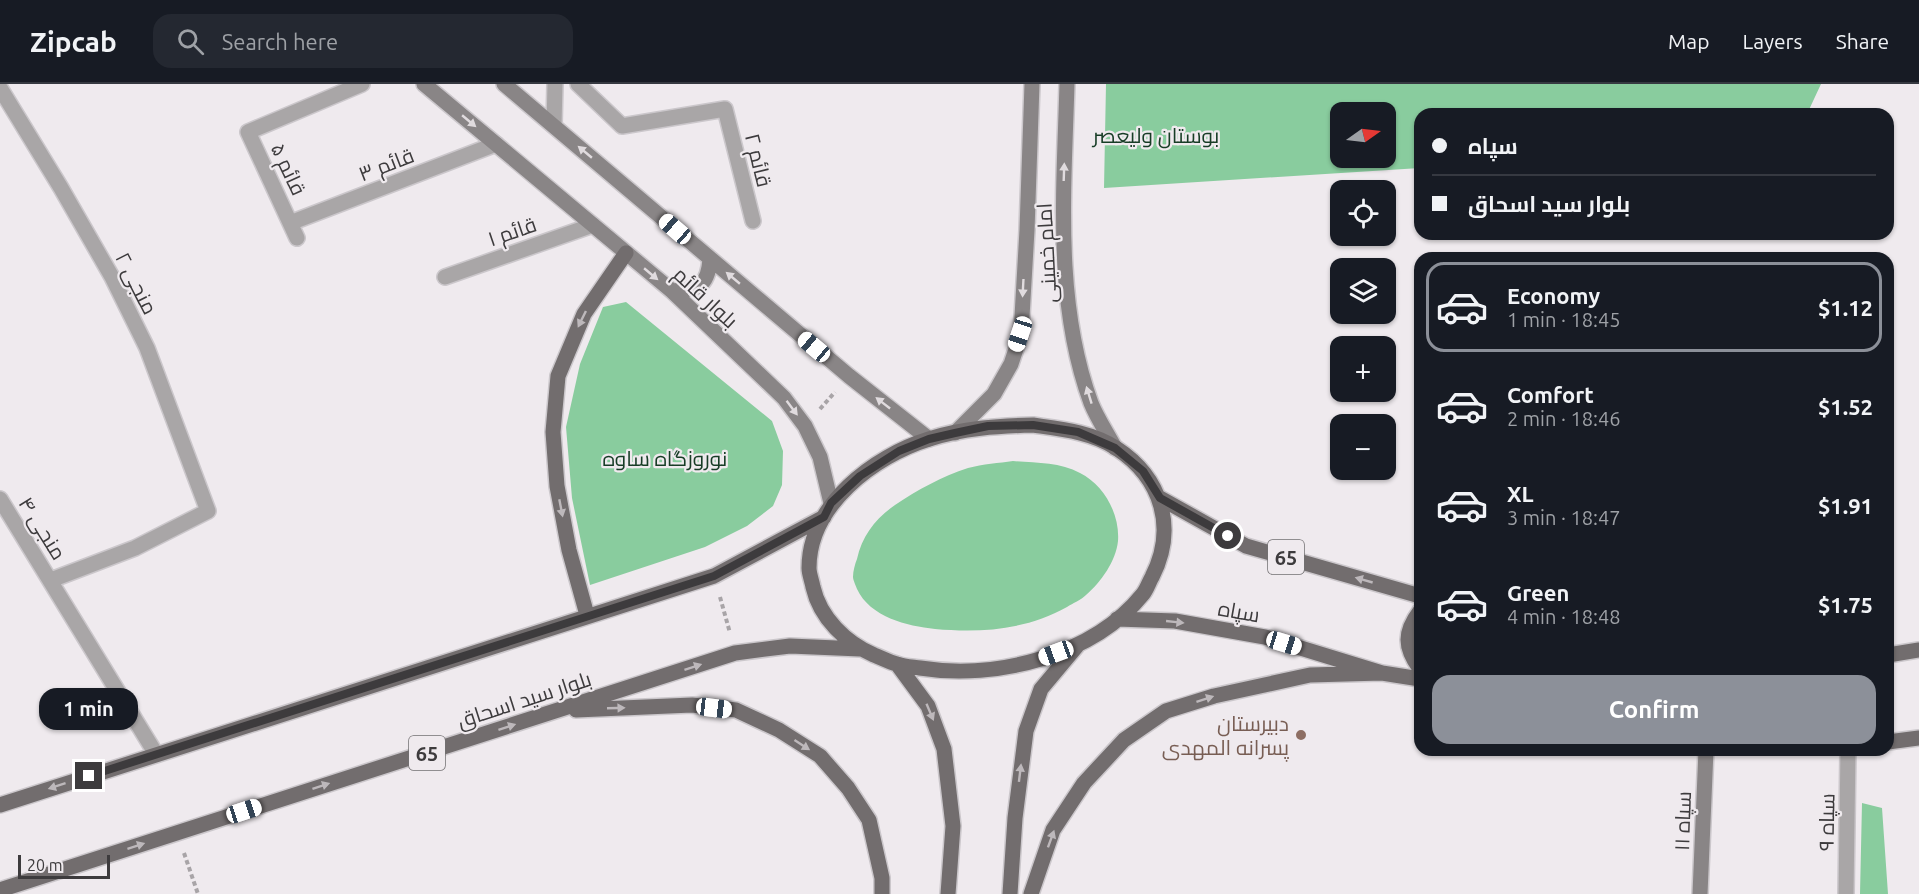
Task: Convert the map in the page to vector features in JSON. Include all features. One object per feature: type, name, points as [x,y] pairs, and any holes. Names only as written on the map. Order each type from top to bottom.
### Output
[{"type":"main road","points":[[587,615],[569,550],[556,486],[553,432],[558,376],[584,314],[626,253]]},
{"type":"main road","name":"65","points":[[0,805],[714,576],[827,510],[860,476],[899,451],[929,439],[988,426],[1033,425],[1078,432],[1115,448],[1143,471],[1160,498],[1166,529],[1161,560],[1144,593],[1117,620],[1077,646],[1035,661],[988,670],[943,671],[897,664],[860,649],[832,625],[816,599],[809,568],[814,536],[827,510]]},
{"type":"main road","name":"65","points":[[1160,498],[1246,546],[1414,594]]},
{"type":"main road","points":[[1414,619],[1411,623],[1408,641],[1414,660]]},
{"type":"main road","name":"سپاه","points":[[1117,620],[1175,621],[1265,637],[1382,673],[1414,678]]},
{"type":"main road","name":"بلوار سید اسحاق","points":[[0,890],[735,653],[790,646],[860,649]]},
{"type":"main road","points":[[1010,894],[1015,818],[1026,731],[1041,688],[1077,646]]},
{"type":"main road","points":[[1894,654],[1919,651]]},
{"type":"main road","points":[[897,664],[928,706],[944,749],[952,826],[948,894]]},
{"type":"main road","points":[[1031,894],[1053,830],[1084,783],[1124,740],[1166,711],[1214,696],[1310,675],[1382,673]]},
{"type":"main road","points":[[558,711],[692,705],[736,710],[779,730],[820,756],[848,788],[869,820],[882,878],[882,894]]},
{"type":"main road","points":[[1894,741],[1919,738]]},
{"type":"street","name":"قائم ۵","points":[[297,238],[248,132],[362,84]]},
{"type":"street","name":"بلوار قائم","points":[[424,84],[672,291],[784,398],[805,426],[820,457],[827,510]]},
{"type":"street","name":"بلوار قائم","points":[[504,84],[849,376],[929,439]]},
{"type":"street","points":[[554,125],[555,84]]},
{"type":"street","name":"قائم ۲","points":[[578,84],[622,126],[725,109],[753,221]]},
{"type":"street","name":"امام خمینی","points":[[955,433],[994,394],[1011,364],[1020,334],[1027,230],[1032,84]]},
{"type":"street","name":"امام خمینی","points":[[1067,84],[1062,230],[1074,344],[1092,405],[1115,448]]},
{"type":"street","name":"منجی ۲","points":[[0,88],[95,248],[137,328],[154,366],[208,511],[135,548],[51,580]]},
{"type":"street","name":"قائم ۳","points":[[290,223],[496,144]]},
{"type":"street","name":"قائم ۱","points":[[445,277],[593,225]]},
{"type":"street","points":[[672,291],[692,290],[704,282],[710,259]]},
{"type":"street","name":"منجی ۴","points":[[0,499],[156,754]]},
{"type":"street","name":"سپاه ۱۱","points":[[1700,894],[1706,756]]},
{"type":"street","name":"سپاه ۹","points":[[1846,894],[1848,756]]},
{"type":"path","points":[[805,426],[849,376]]},
{"type":"path","points":[[177,833],[198,894]]},
{"type":"green space","name":"بوستان ولیعصر","points":[[1106,84],[1821,84],[1810,108],[1414,108],[1414,168],[1104,188]]},
{"type":"green space","name":"نوروزگاه ساوه","points":[[626,302],[772,421],[783,451],[782,485],[773,506],[747,526],[705,547],[590,585],[572,498],[566,427],[580,364],[603,307]]},
{"type":"green space","points":[[1013,461],[1072,469],[1089,478],[1109,501],[1118,531],[1117,549],[1107,571],[1086,595],[1067,607],[1036,621],[986,630],[935,629],[901,622],[880,613],[863,599],[853,580],[854,568],[866,535],[882,516],[912,494],[949,475],[968,468]]},
{"type":"green space","points":[[1862,803],[1882,808],[1888,894],[1860,894]]},
{"type":"place","name":"دبیرستان پسرانه المهدی","points":[[1301,735]]},
{"type":"route","points":[[89,776],[564,622],[714,576],[824,517],[831,503],[860,476],[899,451],[929,439],[988,426],[1033,425],[1078,432],[1115,448],[1143,471],[1160,498],[1228,536]]}]
